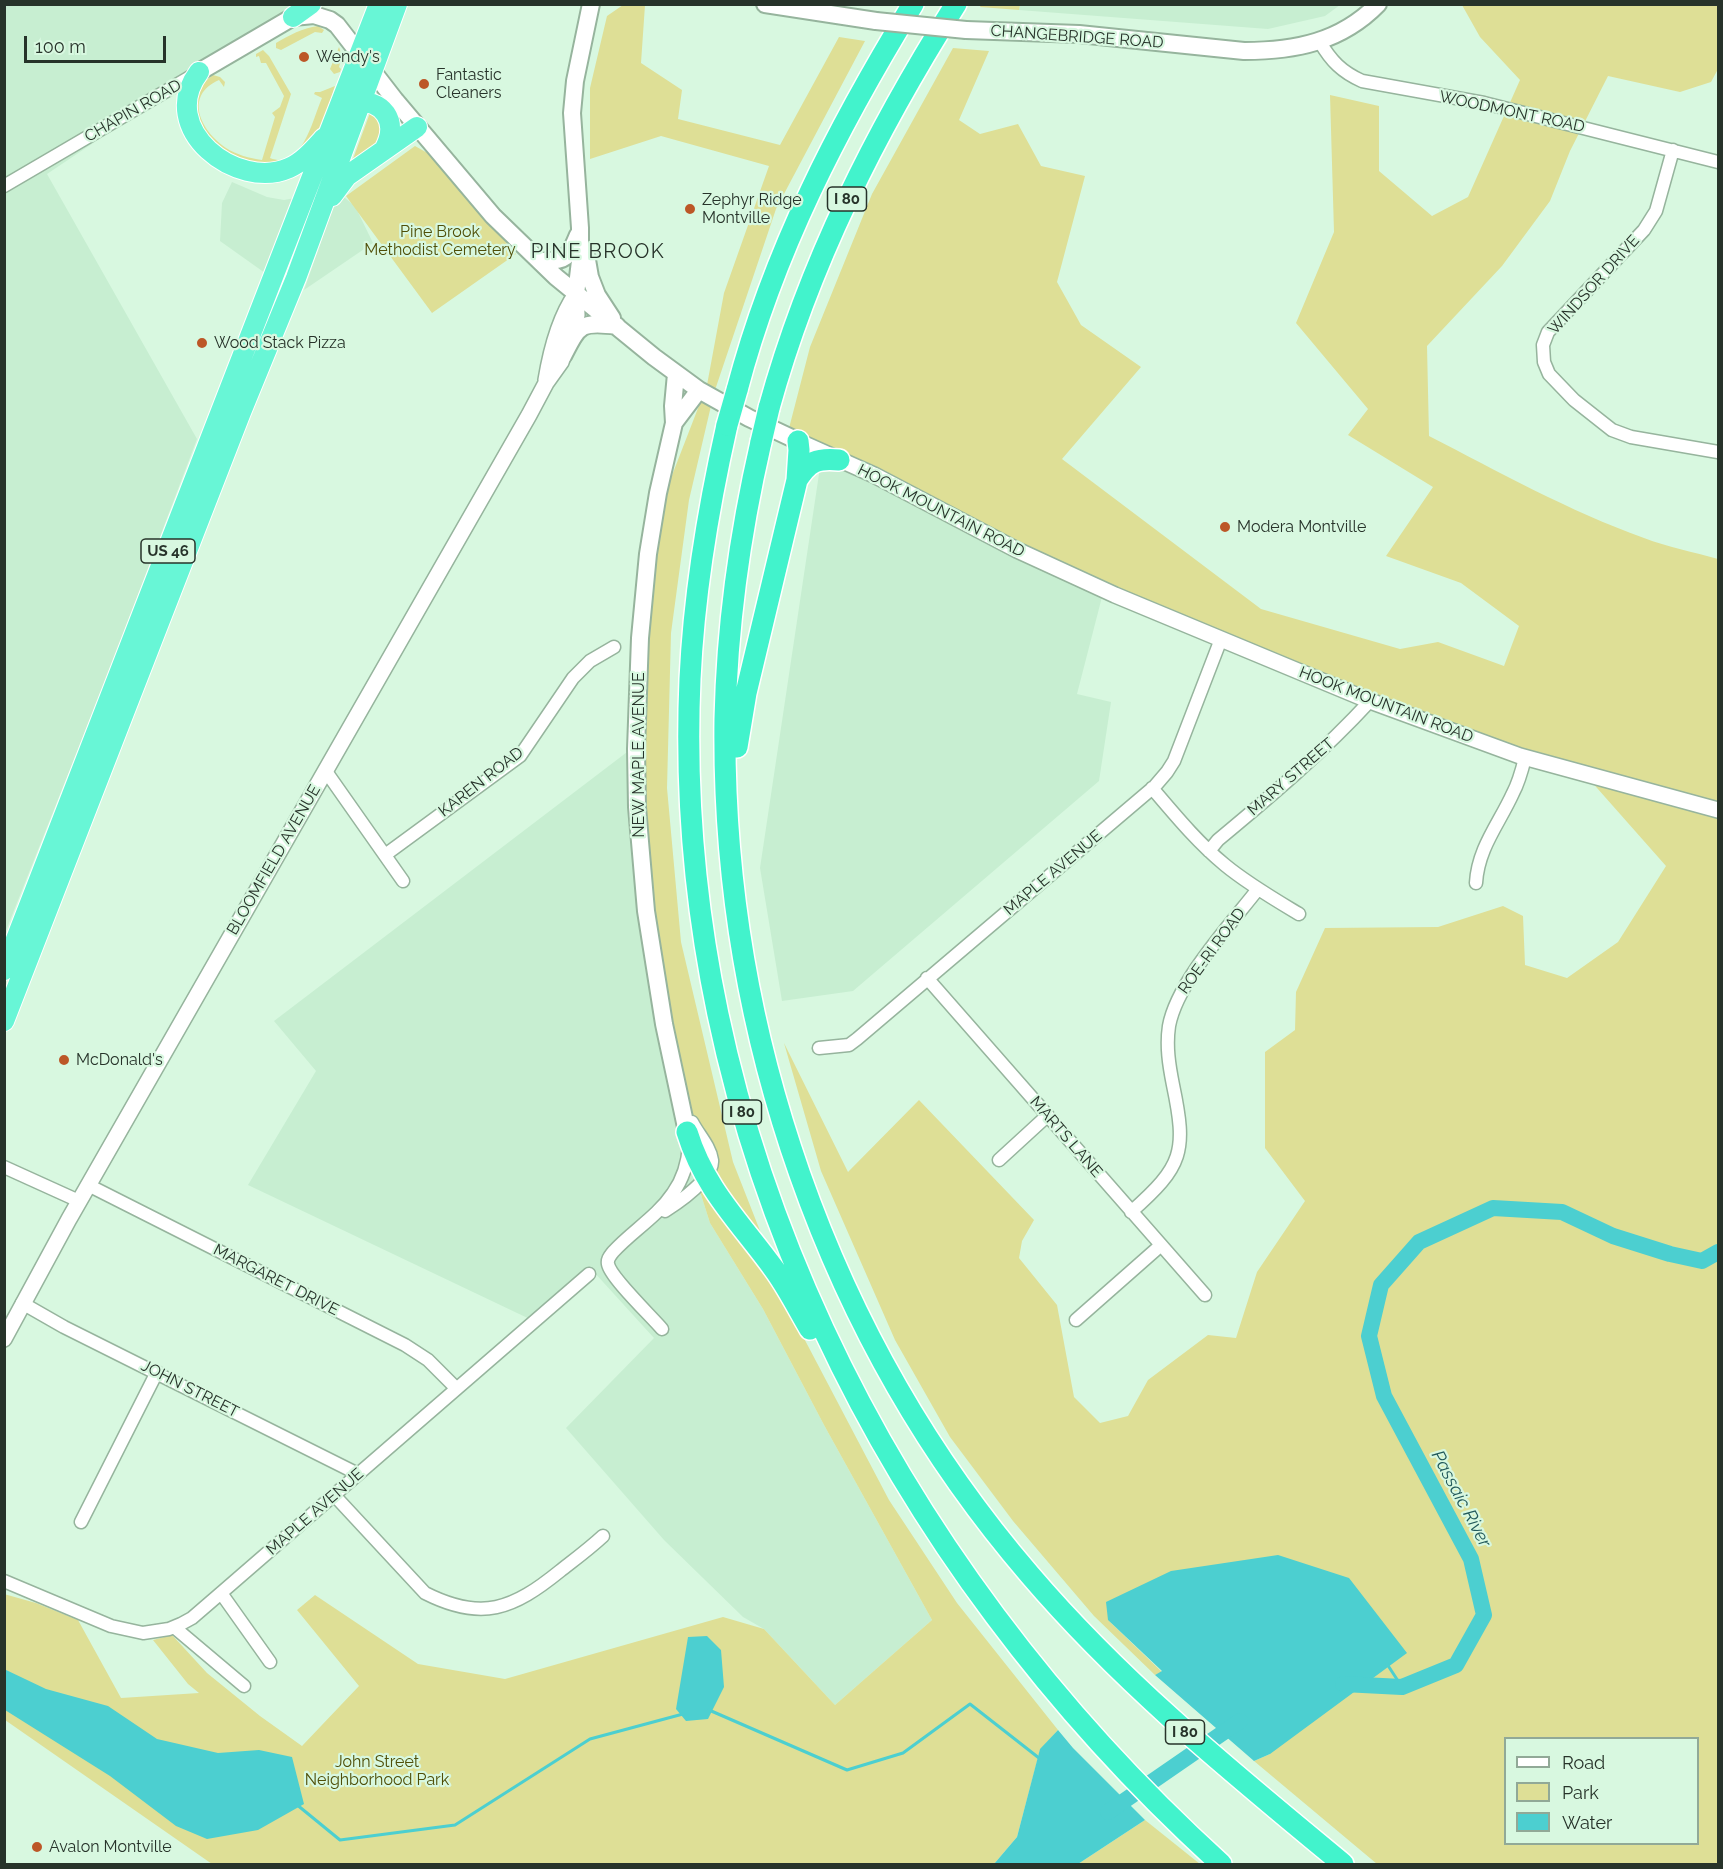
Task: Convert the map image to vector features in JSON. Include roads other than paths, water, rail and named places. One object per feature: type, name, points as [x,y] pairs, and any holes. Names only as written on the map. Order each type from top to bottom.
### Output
[{"type":"highway","points":[[292,17],[311,4]]},
{"type":"highway","name":"US 46","points":[[4,970],[379,4]]},
{"type":"highway","name":"US 46","points":[[4,1021],[320,215],[397,4]]},
{"type":"highway","name":"I 80","points":[[913,4],[861,91],[822,164],[792,231],[765,299],[727,425],[700,571],[690,678],[689,752],[692,826],[698,897],[709,970],[737,1096],[752,1148],[777,1218],[804,1287],[827,1336],[904,1482],[988,1607],[1075,1716],[1171,1819],[1221,1864]]},
{"type":"highway","name":"I 80","points":[[956,4],[889,116],[840,213],[799,311],[761,442],[741,543],[729,645],[726,752],[730,858],[744,964],[777,1103],[815,1216],[854,1303],[904,1399],[969,1498],[1035,1582],[1132,1683],[1241,1779],[1343,1864]]},
{"type":"highway","points":[[199,72],[187,97],[188,121],[197,138],[207,149],[229,163],[254,172],[286,170],[302,161],[330,132]]},
{"type":"highway","points":[[341,104],[361,101],[372,103],[381,109],[389,119],[390,132],[384,150]]},
{"type":"highway","points":[[320,215],[347,176],[417,126]]},
{"type":"highway","points":[[730,858],[733,783],[741,715],[797,480],[798,441]]},
{"type":"highway","points":[[797,480],[814,461],[839,460]]},
{"type":"highway","points":[[687,1132],[706,1177],[723,1204],[785,1284],[844,1389],[904,1482]]},
{"type":"main road","name":"BLOOMFIELD AVENUE","points":[[576,294],[580,261],[580,228],[572,113],[581,49],[591,4]]},
{"type":"main road","name":"CHANGEBRIDGE ROAD","points":[[765,4],[852,11],[876,21],[966,30],[1079,34],[1244,51],[1290,49],[1320,42],[1356,24],[1378,4]]},
{"type":"main road","name":"HOOK MOUNTAIN ROAD","points":[[292,17],[314,15],[337,25],[417,126],[493,216],[576,294],[699,390],[749,418],[798,441]]},
{"type":"main road","name":"CHAPIN ROAD","points":[[199,72],[292,17]]},
{"type":"main road","points":[[541,261],[561,260],[567,256],[580,228]]},
{"type":"main road","points":[[580,228],[597,295],[607,307],[617,326]]},
{"type":"main road","points":[[563,356],[575,333],[585,325],[617,326]]},
{"type":"main road","name":"NEW MAPLE AVENUE","points":[[676,374],[674,423],[658,493],[648,554],[639,648],[636,749],[638,818],[646,911],[664,1024],[687,1132]]},
{"type":"main road","name":"NEW MAPLE AVENUE","points":[[674,423],[699,390]]},
{"type":"street","name":"WOODMONT ROAD","points":[[1320,42],[1335,64],[1362,81],[1484,103],[1719,162]]},
{"type":"street","name":"CHAPIN ROAD","points":[[4,186],[199,72]]},
{"type":"street","name":"WINDSOR DRIVE","points":[[1673,150],[1656,211],[1644,230],[1548,332],[1543,345],[1544,362],[1549,374],[1574,400],[1612,430],[1631,437],[1719,452]]},
{"type":"street","name":"BLOOMFIELD AVENUE","points":[[4,1339],[88,1185],[563,356],[577,315],[576,294]]},
{"type":"street","name":"BLOOMFIELD AVENUE","points":[[546,383],[550,357],[566,309],[576,294]]},
{"type":"street","name":"HOOK MOUNTAIN ROAD","points":[[798,441],[874,475],[1024,553],[1115,595],[1370,701],[1525,758],[1719,810]]},
{"type":"street","name":"MAPLE AVENUE","points":[[819,1048],[849,1045],[857,1039],[1152,788],[1174,761],[1221,639]]},
{"type":"street","name":"KAREN ROAD","points":[[385,855],[520,756],[573,678],[590,661],[614,647]]},
{"type":"street","name":"MARY STREET","points":[[1209,850],[1301,770],[1370,701]]},
{"type":"street","points":[[1476,883],[1479,859],[1513,795],[1525,758]]},
{"type":"street","points":[[326,770],[403,881]]},
{"type":"street","points":[[1152,788],[1224,865],[1299,914]]},
{"type":"street","name":"ROE-RI ROAD","points":[[1131,1212],[1161,1184],[1174,1165],[1178,1153],[1181,1127],[1168,1062],[1169,1025],[1175,1006],[1196,969],[1258,889]]},
{"type":"street","name":"MARTS LANE","points":[[927,978],[1205,1295]]},
{"type":"street","name":"NEW MAPLE AVENUE","points":[[679,1087],[693,1124],[710,1153],[712,1166],[706,1177]]},
{"type":"street","points":[[999,1160],[1047,1116]]},
{"type":"street","points":[[662,1329],[615,1277],[608,1265],[616,1250],[667,1202],[681,1181],[688,1151],[687,1132]]},
{"type":"street","points":[[4,1167],[79,1201]]},
{"type":"street","points":[[649,1221],[679,1201],[706,1177]]},
{"type":"street","name":"MARGARET DRIVE","points":[[88,1185],[405,1346],[428,1360],[456,1388]]},
{"type":"street","points":[[1076,1320],[1160,1246]]},
{"type":"street","name":"MAPLE AVENUE","points":[[4,1581],[124,1630],[153,1632],[174,1627],[192,1618],[589,1274]]},
{"type":"street","name":"JOHN STREET","points":[[22,1303],[64,1327],[358,1474]]},
{"type":"street","points":[[81,1522],[157,1372]]},
{"type":"street","points":[[334,1495],[425,1593],[439,1600],[467,1608],[500,1606],[530,1595],[603,1536]]},
{"type":"street","points":[[221,1593],[270,1662]]},
{"type":"street","points":[[174,1627],[244,1686]]},
{"type":"water","points":[[1278,1555],[1349,1578],[1407,1653],[1270,1754],[1254,1761],[1155,1675],[1162,1671],[1108,1620],[1106,1602],[1171,1571]]},
{"type":"water","points":[[707,1636],[721,1650],[724,1687],[708,1719],[686,1721],[676,1709],[688,1637]]},
{"type":"water","points":[[4,1669],[46,1689],[108,1706],[157,1739],[218,1753],[259,1750],[292,1757],[304,1804],[258,1830],[207,1839],[176,1826],[110,1776],[5,1710]]},
{"type":"water","points":[[1058,1730],[1145,1820],[1078,1864],[994,1864],[1017,1837],[1040,1749]]},
{"type":"waterway","name":"Passaic River","points":[[1343,1684],[1402,1687],[1456,1665],[1484,1615],[1471,1559],[1384,1396],[1369,1336],[1381,1285],[1419,1242],[1493,1208],[1562,1212],[1613,1236],[1670,1254],[1702,1261],[1718,1252]]},
{"type":"waterway","points":[[1387,1664],[1402,1687]]},
{"type":"waterway","points":[[709,1710],[847,1770],[903,1753],[970,1704],[1039,1758]]},
{"type":"waterway","points":[[296,1804],[340,1840],[455,1825],[590,1739],[683,1714]]},
{"type":"waterway","name":"Passaic River","points":[[1108,1812],[1240,1721]]},
{"type":"place","name":"Wendy's","points":[[304,57]]},
{"type":"place","name":"Fantastic Cleaners","points":[[424,84]]},
{"type":"place","name":"Zephyr Ridge Montville","points":[[690,209]]},
{"type":"place","name":"Wood Stack Pizza","points":[[202,343]]},
{"type":"place","name":"Modera Montville","points":[[1225,527]]},
{"type":"place","name":"McDonald's","points":[[64,1060]]},
{"type":"place","name":"Avalon Montville","points":[[37,1847]]},
{"type":"district","name":"PINE BROOK","points":[[598,252]]},
{"type":"park label","name":"Pine Brook Methodist Cemetery","points":[[440,241]]},
{"type":"park label","name":"John Street Neighborhood Park","points":[[377,1771]]}]
